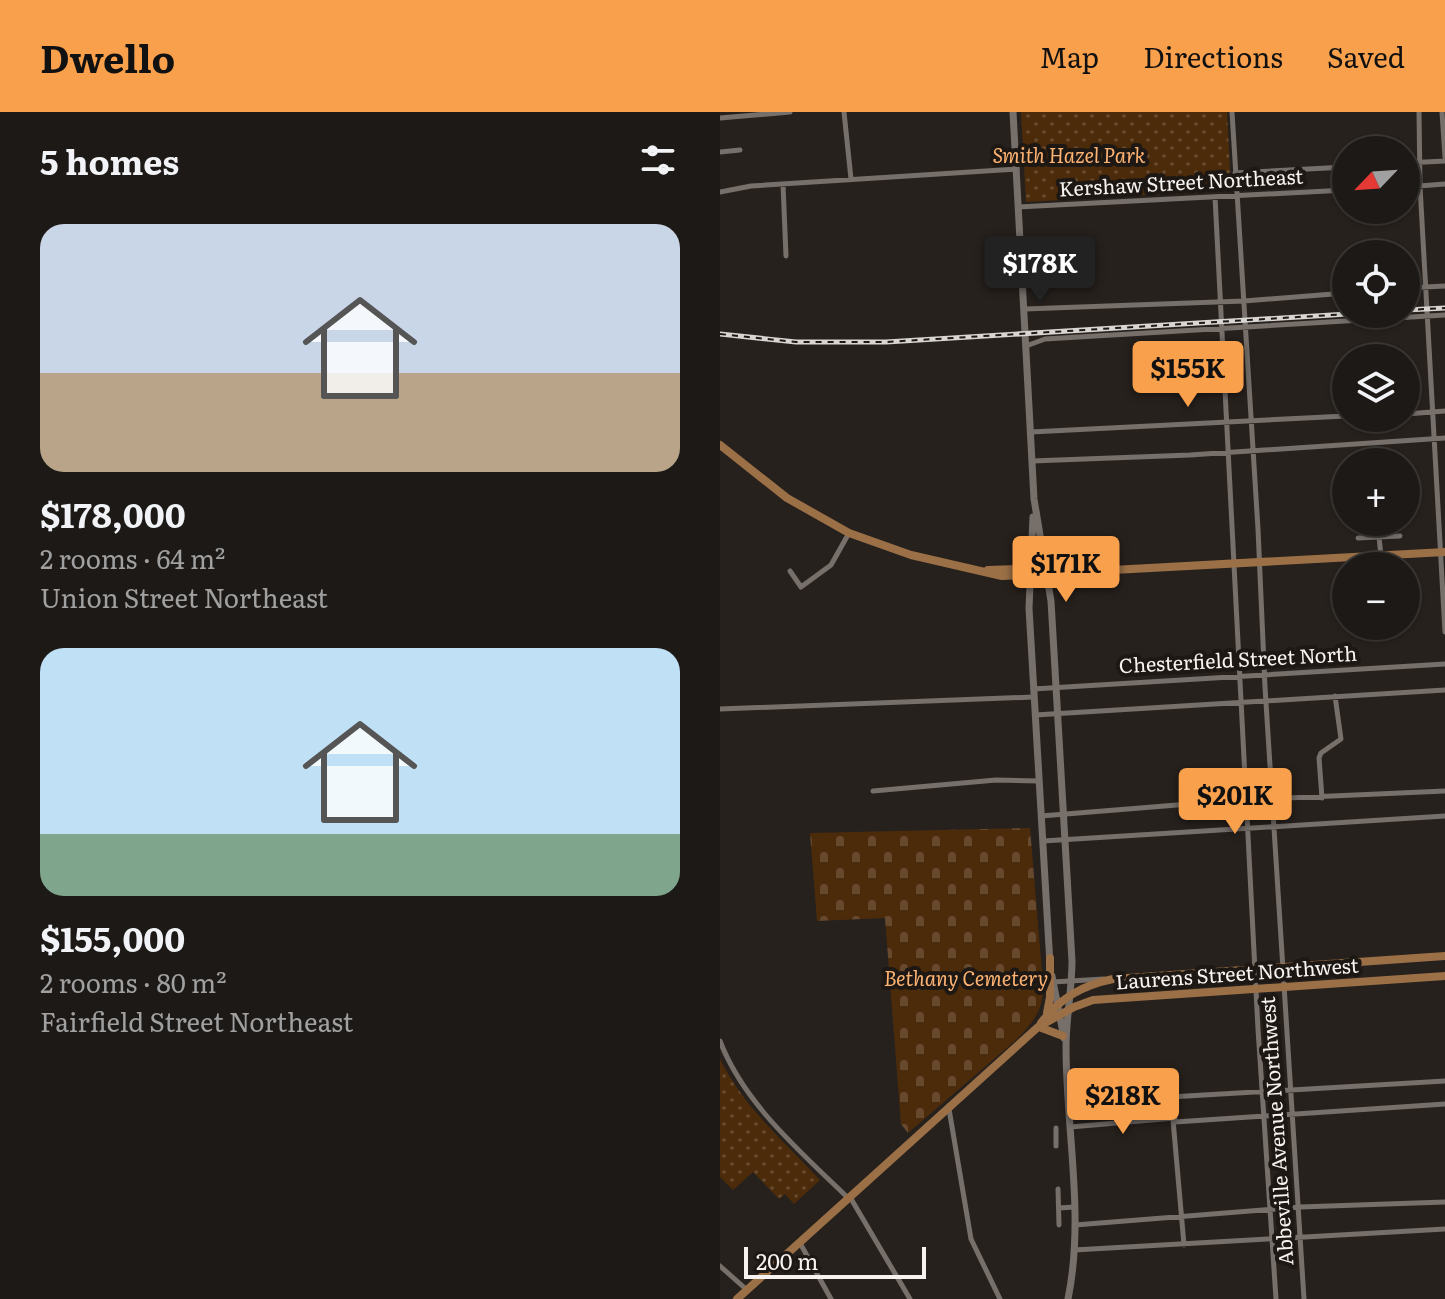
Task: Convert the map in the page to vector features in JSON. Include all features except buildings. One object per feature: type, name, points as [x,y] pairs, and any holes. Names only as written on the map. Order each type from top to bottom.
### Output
[{"type":"main road","points":[[720,445],[787,498],[849,533],[887,548],[984,570],[1017,569],[1030,574],[1046,574],[1332,559]]},
{"type":"main road","points":[[1420,553],[1442,552]]},
{"type":"main road","name":"Laurens Street Northwest","points":[[737,1299],[1038,1027],[1058,1004],[1087,986],[1113,979],[1445,956]]},
{"type":"main road","points":[[1047,1016],[1050,958]]},
{"type":"main road","name":"Laurens Street Northwest","points":[[1038,1027],[1089,1002],[1445,976]]},
{"type":"main road","points":[[1087,986],[1085,993],[1089,1002]]},
{"type":"main road","points":[[1038,1027],[1064,1040]]},
{"type":"street","points":[[720,118],[790,112]]},
{"type":"street","points":[[844,112],[851,179]]},
{"type":"street","points":[[1013,112],[1034,499],[1030,574],[1035,715],[1050,958],[1064,1040],[1075,1225],[1068,1299]]},
{"type":"street","name":"Abbeville Avenue Northwest","points":[[1232,112],[1304,1299]]},
{"type":"street","points":[[1419,112],[1420,186],[1445,632]]},
{"type":"street","points":[[1421,162],[1445,159],[1442,112]]},
{"type":"street","points":[[720,152],[740,150]]},
{"type":"street","name":"Kershaw Street Northeast","points":[[1235,173],[1332,168]]},
{"type":"street","points":[[720,192],[783,184],[1017,169]]},
{"type":"street","points":[[783,184],[786,256]]},
{"type":"street","points":[[1420,186],[1445,184]]},
{"type":"street","name":"Kershaw Street Northeast","points":[[1018,207],[1332,191]]},
{"type":"street","name":"Abbeville Avenue Northwest","points":[[1215,197],[1262,1091],[1276,1299]]},
{"type":"street","points":[[1420,287],[1445,286]]},
{"type":"street","points":[[1025,309],[1244,301],[1332,294]]},
{"type":"street","points":[[1026,346],[1045,339],[1445,315]]},
{"type":"street","points":[[1420,413],[1445,411]]},
{"type":"street","points":[[1031,432],[1332,416]]},
{"type":"street","points":[[1032,461],[1445,438]]},
{"type":"street","points":[[1034,499],[1051,601],[1072,980],[1071,1009],[1064,1040]]},
{"type":"street","points":[[790,571],[801,587],[831,565],[849,533]]},
{"type":"street","points":[[1358,538],[1393,536],[1394,552]]},
{"type":"street","points":[[1379,537],[1381,552]]},
{"type":"street","name":"Chesterfield Street North","points":[[720,709],[1034,693],[1055,687],[1445,664]]},
{"type":"street","name":"Chesterfield Street North","points":[[1035,715],[1445,690]]},
{"type":"street","points":[[1322,798],[1319,758],[1321,753],[1341,739],[1335,696]]},
{"type":"street","points":[[873,791],[996,780],[1039,781]]},
{"type":"street","points":[[1041,816],[1247,800],[1445,791]]},
{"type":"street","points":[[1043,841],[1445,816]]},
{"type":"street","name":"Laurens Street Northwest","points":[[1053,982],[1113,979]]},
{"type":"street","points":[[720,1043],[733,1069],[756,1101],[849,1198],[910,1299]]},
{"type":"street","points":[[1068,1103],[1445,1081]]},
{"type":"street","points":[[1171,1097],[1184,1245]]},
{"type":"street","points":[[1056,1146],[1056,1132],[1070,1130],[1175,1120],[1445,1104]]},
{"type":"street","points":[[949,1107],[971,1239],[1000,1299]]},
{"type":"street","points":[[1058,1189],[1059,1225]]},
{"type":"street","points":[[1075,1225],[1300,1207],[1445,1202]]},
{"type":"street","points":[[1059,1208],[1074,1207]]},
{"type":"street","points":[[1074,1250],[1445,1229]]},
{"type":"street","points":[[800,1243],[831,1299]]},
{"type":"street","points":[[720,1266],[748,1290]]},
{"type":"green space","name":"Smith Hazel Park","points":[[1021,112],[1227,112],[1231,190],[1026,202]]},
{"type":"green space","name":"Bethany Cemetery","points":[[1030,828],[1043,984],[1040,1008],[1016,1040],[908,1133],[901,1124],[885,918],[817,921],[810,833]]},
{"type":"green space","points":[[720,1059],[752,1108],[820,1180],[794,1204],[785,1194],[779,1199],[753,1172],[733,1190],[720,1177]]},
{"type":"railway","points":[[1420,309],[1445,308]]},
{"type":"railway","points":[[720,334],[796,342],[886,342],[1332,315]]}]
